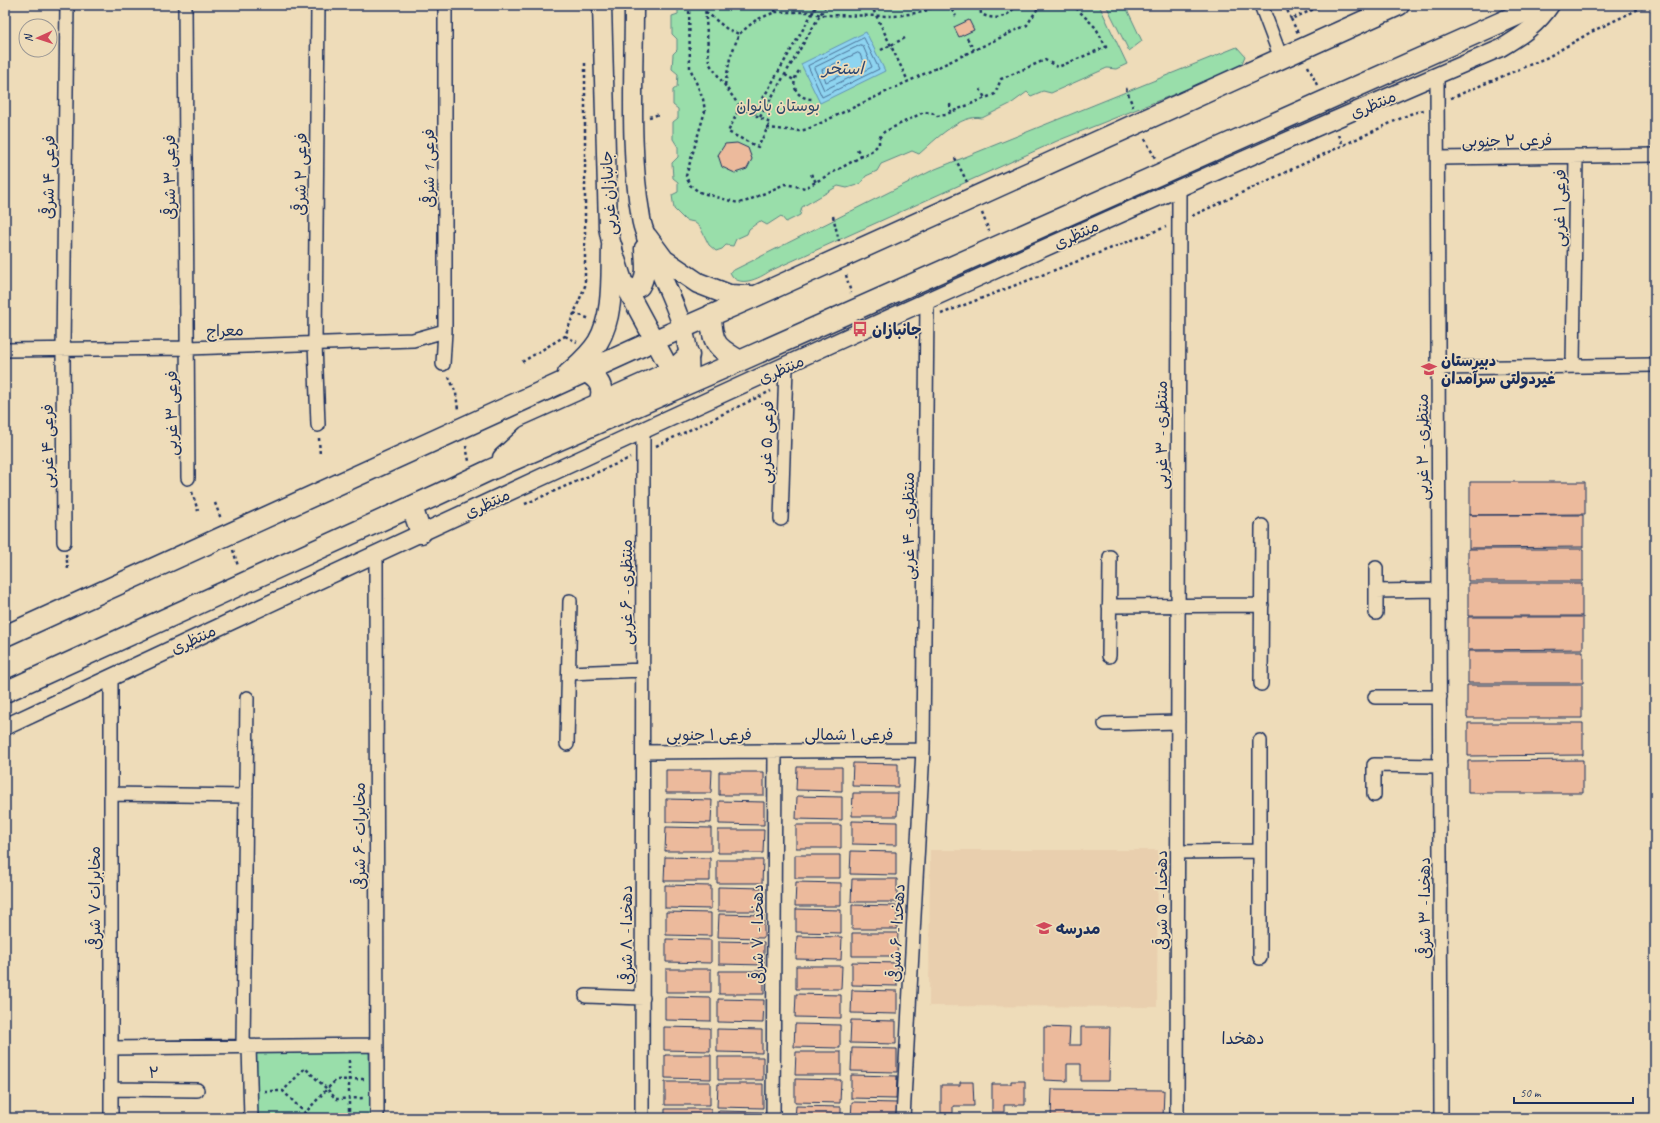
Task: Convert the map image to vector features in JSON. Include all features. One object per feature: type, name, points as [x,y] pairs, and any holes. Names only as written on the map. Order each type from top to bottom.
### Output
[{"type":"main road","name":"جانبازان غربی","points":[[602,5],[608,227],[612,248],[624,284],[653,341],[672,371],[688,383]]},
{"type":"main road","name":"جانبازان غربی","points":[[634,5],[634,173],[644,228],[659,273],[684,328],[689,355],[688,383]]},
{"type":"main road","points":[[5,636],[653,341],[756,296],[1399,5]]},
{"type":"main road","name":"منتظری","points":[[5,692],[490,470],[740,361],[1540,5]]},
{"type":"main road","points":[[624,284],[633,289],[640,287],[644,280],[646,272],[644,228]]},
{"type":"main road","points":[[644,228],[664,260],[698,283],[729,295],[756,296]]},
{"type":"main road","points":[[554,387],[586,358],[598,341],[606,319],[611,286],[612,248]]},
{"type":"main road","points":[[711,315],[712,331],[720,349],[740,361]]},
{"type":"main road","points":[[490,470],[527,436],[672,371],[689,355]]},
{"type":"main road","points":[[586,372],[596,378],[601,387],[602,393],[599,403]]},
{"type":"main road","points":[[412,507],[421,533]]},
{"type":"street","name":"فرعی ۴ شرقی","points":[[63,350],[67,5]]},
{"type":"street","name":"فرعی ۳ شرقی","points":[[185,5],[188,348]]},
{"type":"street","name":"فرعی ۲ شرقی","points":[[318,5],[314,343],[318,425]]},
{"type":"street","name":"فرعی 1 شرقی","points":[[445,5],[445,331]]},
{"type":"street","points":[[1261,5],[1281,58]]},
{"type":"street","name":"منتظری","points":[[5,727],[421,533],[1179,187],[1437,77],[1501,48],[1528,32],[1544,16],[1551,5]]},
{"type":"street","name":"منتظری - ۲ غربی","points":[[1437,77],[1440,697]]},
{"type":"street","name":"فرعی ۲ جنوبی","points":[[1438,158],[1655,155]]},
{"type":"street","name":"فرعی ۱ غربی","points":[[1574,366],[1576,156]]},
{"type":"street","name":"منتظری - ۳ غربی","points":[[1178,683],[1179,187]]},
{"type":"street","name":"منتظری - ۴ غربی","points":[[923,750],[927,302]]},
{"type":"street","name":"معراج","points":[[5,350],[188,348],[413,340],[445,331]]},
{"type":"street","points":[[443,364],[445,331]]},
{"type":"street","name":"فرعی ۳ غربی","points":[[188,348],[188,478]]},
{"type":"street","name":"فرعی ۴ غربی","points":[[63,350],[64,542]]},
{"type":"street","points":[[1438,368],[1655,365]]},
{"type":"street","name":"فرعی ۵ غربی","points":[[781,519],[786,367]]},
{"type":"street","name":"منتظری - ۶ غربی","points":[[643,432],[643,752]]},
{"type":"street","points":[[1261,684],[1262,526]]},
{"type":"street","name":"مخابرات -۶ شرقی","points":[[376,554],[377,1118]]},
{"type":"street","points":[[1109,656],[1110,557]]},
{"type":"street","points":[[1376,568],[1376,613]]},
{"type":"street","points":[[1376,591],[1439,590]]},
{"type":"street","points":[[567,744],[570,601]]},
{"type":"street","points":[[1109,606],[1262,605]]},
{"type":"street","points":[[569,673],[643,670]]},
{"type":"street","name":"مخابرات ۷ شرقی","points":[[111,677],[111,1118]]},
{"type":"street","name":"دهخدا - ۵ شرقی","points":[[1178,683],[1178,1118]]},
{"type":"street","points":[[1375,697],[1440,697]]},
{"type":"street","name":"دهخدا - ۳ شرقی","points":[[1440,697],[1442,1118]]},
{"type":"street","points":[[247,698],[246,1046],[251,1118]]},
{"type":"street","points":[[1105,724],[1178,722]]},
{"type":"street","points":[[1260,741],[1260,958]]},
{"type":"street","name":"فرعی ۱ شمالی","points":[[775,751],[923,750]]},
{"type":"street","name":"دهخدا - ۶ شرقی","points":[[903,1118],[923,750]]},
{"type":"street","name":"فرعی ۱ جنوبی","points":[[643,752],[775,751]]},
{"type":"street","name":"دهخدا - ۷ شرقی","points":[[773,1118],[775,751]]},
{"type":"street","name":"دهخدا - ۸ شرقی","points":[[642,1118],[643,752]]},
{"type":"street","points":[[1374,795],[1374,765],[1440,766]]},
{"type":"street","points":[[111,794],[246,796]]},
{"type":"street","points":[[1178,852],[1260,851]]},
{"type":"street","points":[[586,996],[643,998]]},
{"type":"street","points":[[111,1048],[376,1045]]},
{"type":"street","name":"۲","points":[[111,1089],[197,1090]]},
{"type":"path","points":[[689,5],[690,68],[703,99],[705,111],[686,176],[690,185],[699,192],[738,203],[747,202],[785,184],[805,188],[862,158],[879,144],[879,138],[884,132],[924,112],[932,113],[937,116],[951,112],[995,94],[1001,79],[1045,60],[1058,67],[1106,47],[1096,28],[1073,5]]},
{"type":"path","points":[[705,5],[709,63],[740,107],[770,122],[758,147],[728,132],[740,107]]},
{"type":"path","points":[[775,12],[776,5]]},
{"type":"path","points":[[754,114],[817,5]]},
{"type":"path","points":[[760,117],[826,5]]},
{"type":"path","points":[[871,5],[908,81]]},
{"type":"path","points":[[725,85],[730,58],[739,34],[756,20],[775,12],[813,12],[820,15],[895,16],[923,12],[937,5]]},
{"type":"path","points":[[948,5],[956,16]]},
{"type":"path","points":[[980,5],[981,14],[994,18],[1002,18],[1016,5]]},
{"type":"path","points":[[767,128],[799,131],[808,129],[1027,25],[1040,6],[1034,5]]},
{"type":"path","points":[[1285,5],[1291,19],[1324,5]]},
{"type":"path","points":[[1310,5],[1312,10]]},
{"type":"path","points":[[927,320],[1178,222],[1410,114],[1437,106],[1452,97],[1548,57],[1591,32],[1647,5]]},
{"type":"path","points":[[705,12],[722,26],[739,34]]},
{"type":"path","points":[[881,50],[905,38]]},
{"type":"path","points":[[967,38],[974,50]]},
{"type":"path","points":[[522,362],[565,336],[584,286],[585,56]]},
{"type":"path","points":[[799,71],[794,80],[794,85],[798,94],[802,97],[812,99]]},
{"type":"path","points":[[785,75],[794,80]]},
{"type":"path","points":[[980,89],[985,98]]},
{"type":"path","points":[[950,104],[951,112]]},
{"type":"path","points":[[858,149],[862,158]]},
{"type":"path","points":[[955,158],[975,197],[996,247]]},
{"type":"path","points":[[811,174],[816,182]]},
{"type":"path","points":[[833,216],[848,282],[856,309]]},
{"type":"path","points":[[1005,266],[1016,285]]},
{"type":"path","points":[[523,505],[643,452],[785,384]]},
{"type":"path","points":[[188,478],[198,511]]},
{"type":"path","points":[[215,503],[244,583]]},
{"type":"path","points":[[349,1045],[349,1118]]},
{"type":"path","points":[[283,1091],[305,1068],[336,1099],[377,1098]]},
{"type":"path","points":[[305,1118],[305,1112],[336,1080],[377,1079]]},
{"type":"path","points":[[250,1091],[283,1091],[305,1112]]},
{"type":"shaded area","name":"مدرسه","points":[[930,850],[1158,850],[1157,1007],[929,1006]]},
{"type":"green space","name":"بوستان بانوان","points":[[678,5],[1099,5],[1127,64],[1116,69],[1107,68],[1051,93],[1043,91],[1031,96],[1027,92],[1012,103],[982,118],[965,120],[948,129],[919,154],[912,151],[881,164],[877,171],[866,176],[860,184],[847,188],[838,186],[802,207],[800,215],[786,222],[781,216],[767,225],[760,221],[749,229],[747,234],[736,239],[733,246],[726,245],[722,249],[716,251],[709,245],[700,227],[694,222],[685,220],[674,209],[672,195],[678,192],[678,182],[673,178],[672,163],[678,157],[678,147],[673,139],[673,122],[678,118],[678,109],[673,105],[673,90],[677,87],[678,74],[672,69],[673,54],[677,50],[677,39],[672,34],[672,16],[678,14]]},
{"type":"green space","points":[[1106,5],[1125,5],[1142,41],[1129,51]]},
{"type":"green space","points":[[1237,47],[1245,56],[1240,68],[1057,141],[770,271],[761,277],[749,281],[743,281],[733,277],[730,272],[933,170]]},
{"type":"green space","points":[[369,1051],[370,1118],[255,1118],[255,1053]]},
{"type":"water","name":"استخر","points":[[866,32],[885,71],[820,103],[801,64]]},
{"type":"building","points":[[969,20],[974,30],[959,37],[954,27]]},
{"type":"building","points":[[737,143],[748,148],[752,159],[747,169],[735,173],[722,167],[718,155],[725,144]]},
{"type":"building","points":[[1470,482],[1585,482],[1585,514],[1470,515]]},
{"type":"building","points":[[1469,515],[1583,515],[1583,547],[1469,548]]},
{"type":"building","points":[[1468,549],[1583,549],[1583,581],[1468,581]]},
{"type":"building","points":[[1468,583],[1582,583],[1582,616],[1468,616]]},
{"type":"building","points":[[1468,617],[1583,617],[1583,649],[1468,650]]},
{"type":"building","points":[[1468,651],[1583,651],[1583,683],[1468,683]]},
{"type":"building","points":[[1467,685],[1582,685],[1582,718],[1467,718]]},
{"type":"building","points":[[1468,723],[1583,723],[1583,755],[1468,756]]},
{"type":"building","points":[[1583,760],[1583,793],[1468,793],[1468,761]]},
{"type":"building","points":[[853,763],[898,764],[898,787],[852,786]]},
{"type":"building","points":[[797,767],[842,767],[842,791],[796,790]]},
{"type":"building","points":[[666,770],[712,770],[711,793],[666,793]]},
{"type":"building","points":[[719,772],[764,772],[764,795],[719,795]]},
{"type":"building","points":[[853,793],[898,793],[897,816],[852,816]]},
{"type":"building","points":[[797,796],[842,797],[842,820],[796,819]]},
{"type":"building","points":[[666,799],[712,800],[711,823],[666,822]]},
{"type":"building","points":[[719,801],[764,802],[764,825],[719,824]]},
{"type":"building","points":[[852,821],[897,822],[897,845],[852,844]]},
{"type":"building","points":[[796,825],[841,825],[841,848],[796,848]]},
{"type":"building","points":[[666,827],[711,828],[711,851],[665,851]]},
{"type":"building","points":[[718,830],[764,830],[763,853],[718,853]]},
{"type":"building","points":[[851,851],[896,852],[896,875],[850,874]]},
{"type":"building","points":[[795,855],[840,855],[840,878],[795,878]]},
{"type":"building","points":[[665,857],[710,858],[710,881],[664,881]]},
{"type":"building","points":[[717,860],[763,860],[762,883],[717,883]]},
{"type":"building","points":[[852,879],[897,879],[897,902],[851,902]]},
{"type":"building","points":[[796,882],[841,883],[841,906],[795,906]]},
{"type":"building","points":[[665,885],[711,886],[711,909],[665,908]]},
{"type":"building","points":[[718,887],[764,888],[763,911],[718,911]]},
{"type":"building","points":[[852,905],[897,906],[897,929],[852,929]]},
{"type":"building","points":[[796,909],[841,910],[841,933],[796,932]]},
{"type":"building","points":[[666,912],[711,913],[711,936],[666,935]]},
{"type":"building","points":[[719,914],[764,915],[764,938],[718,937]]},
{"type":"building","points":[[852,933],[898,933],[897,956],[852,956]]},
{"type":"building","points":[[797,936],[842,937],[841,960],[796,959]]},
{"type":"building","points":[[666,939],[711,940],[711,963],[666,962]]},
{"type":"building","points":[[719,941],[764,942],[764,965],[719,964]]},
{"type":"building","points":[[852,962],[898,963],[897,986],[852,985]]},
{"type":"building","points":[[796,966],[842,966],[841,989],[796,989]]},
{"type":"building","points":[[666,969],[711,969],[711,992],[666,992]]},
{"type":"building","points":[[719,971],[764,971],[764,994],[719,994]]},
{"type":"building","points":[[852,990],[897,991],[897,1014],[851,1013]]},
{"type":"building","points":[[796,994],[841,995],[841,1018],[795,1017]]},
{"type":"building","points":[[665,997],[711,998],[711,1021],[665,1020]]},
{"type":"building","points":[[718,999],[764,1000],[763,1023],[718,1022]]},
{"type":"building","points":[[851,1020],[896,1021],[896,1044],[850,1043]]},
{"type":"building","points":[[795,1024],[840,1025],[840,1048],[794,1047]]},
{"type":"building","points":[[664,1027],[710,1028],[710,1051],[664,1050]]},
{"type":"building","points":[[1044,1027],[1070,1028],[1069,1045],[1081,1045],[1081,1027],[1110,1027],[1109,1081],[1081,1081],[1081,1064],[1067,1064],[1067,1081],[1044,1080]]},
{"type":"building","points":[[717,1029],[762,1030],[762,1053],[717,1052]]},
{"type":"building","points":[[852,1048],[897,1049],[897,1072],[851,1071]]},
{"type":"building","points":[[796,1052],[841,1052],[841,1075],[795,1075]]},
{"type":"building","points":[[665,1055],[711,1055],[711,1079],[665,1078]]},
{"type":"building","points":[[718,1057],[763,1057],[763,1080],[718,1080]]},
{"type":"building","points":[[851,1075],[897,1076],[896,1099],[851,1098]]},
{"type":"building","points":[[795,1079],[841,1080],[840,1103],[795,1102]]},
{"type":"building","points":[[1011,1081],[1025,1081],[1025,1105],[1004,1105],[1004,1112],[992,1112],[992,1084],[1011,1084]]},
{"type":"building","points":[[665,1082],[710,1082],[710,1105],[665,1105]]},
{"type":"building","points":[[960,1082],[973,1082],[974,1106],[953,1106],[953,1113],[941,1113],[941,1085],[960,1085]]},
{"type":"building","points":[[718,1084],[763,1084],[763,1108],[717,1107]]},
{"type":"building","points":[[1052,1089],[1164,1090],[1163,1118],[1051,1118]]},
{"type":"building","points":[[852,1102],[897,1103],[897,1118],[851,1118]]},
{"type":"building","points":[[796,1106],[841,1107],[841,1118],[795,1118]]},
{"type":"building","points":[[665,1109],[711,1109],[711,1118],[665,1118]]},
{"type":"building","points":[[718,1111],[763,1112],[763,1118],[718,1118]]},
{"type":"place","name":"جانبازان","points":[[860,329]]},
{"type":"place","name":"دبیرستان غیردولتی سرآمدان","points":[[1429,369]]},
{"type":"place","name":"مدرسه","points":[[1044,928]]},
{"type":"district","name":"دهخدا","points":[[1243,1038]]}]
